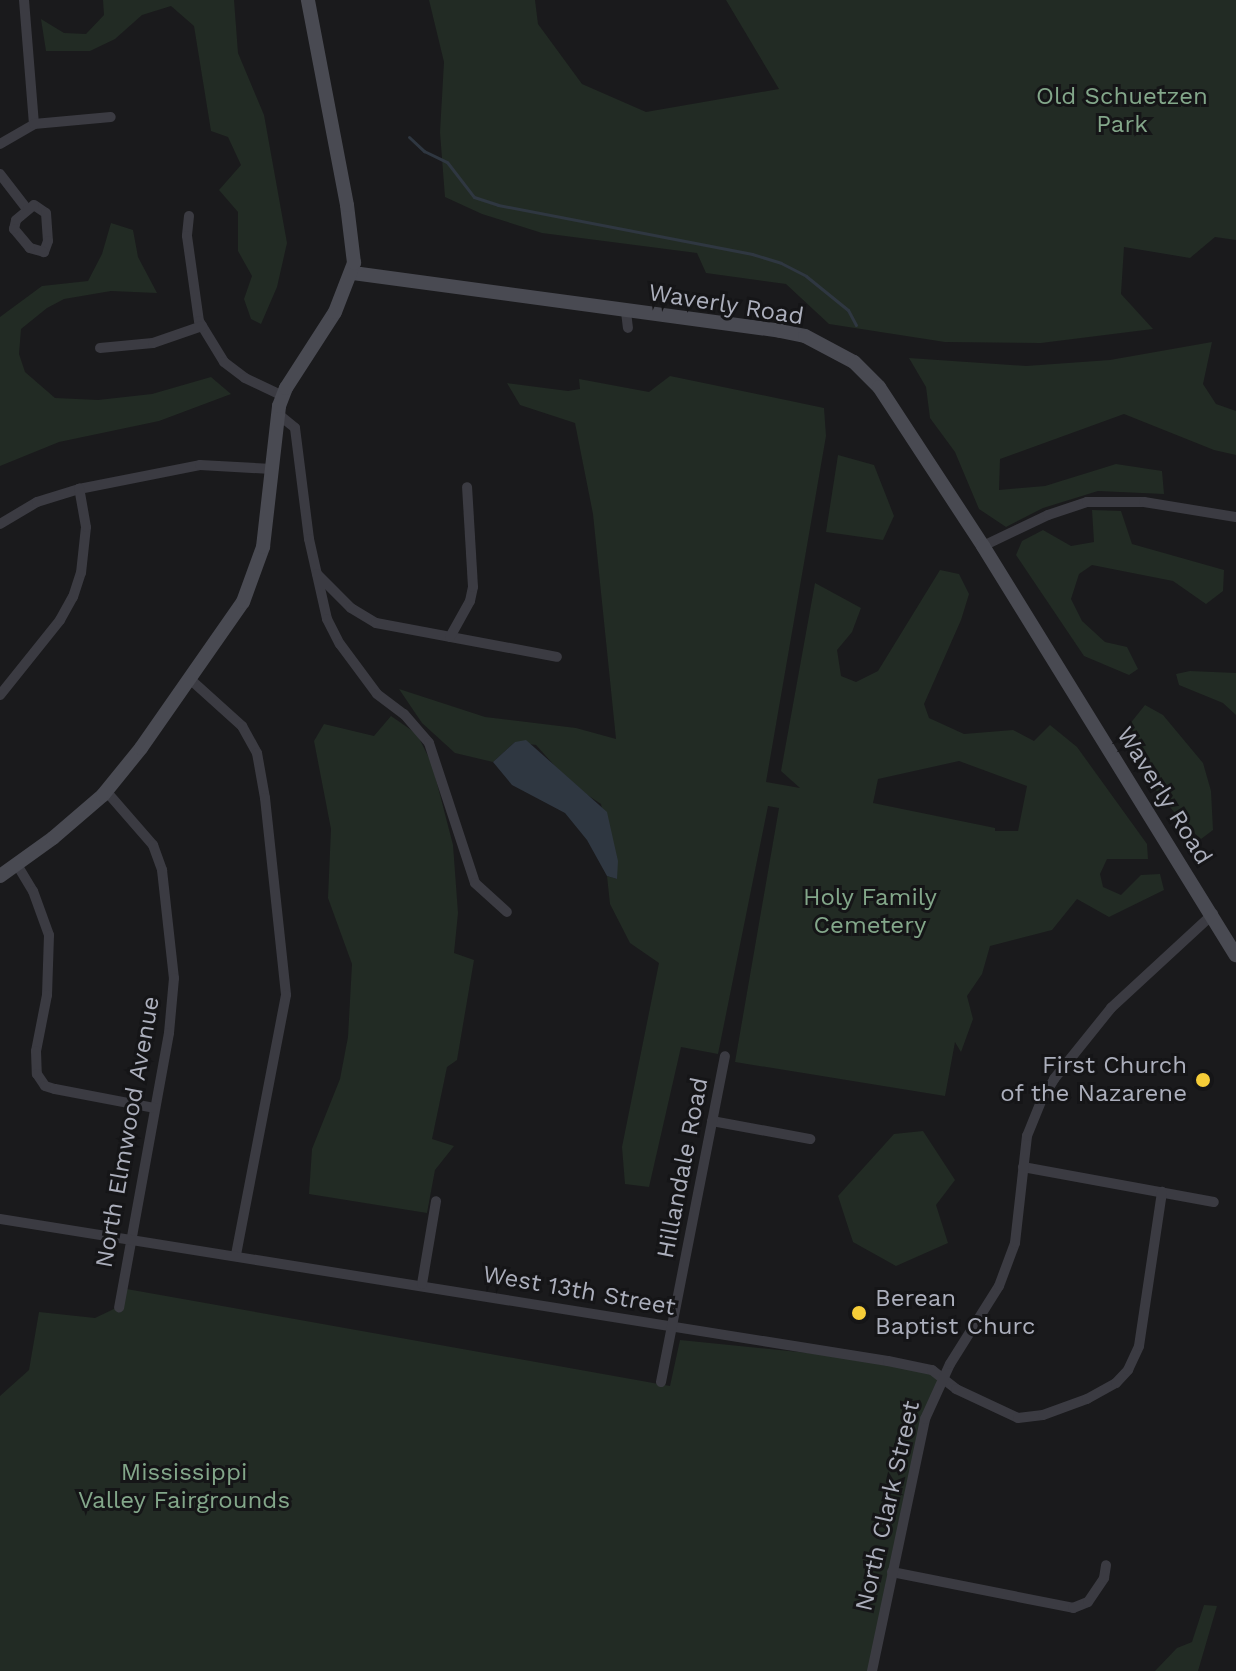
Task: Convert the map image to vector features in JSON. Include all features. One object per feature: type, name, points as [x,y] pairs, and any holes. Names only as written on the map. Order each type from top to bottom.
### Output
[{"type":"street","points":[[24,0],[34,124]]},
{"type":"street","points":[[0,876],[53,838],[106,791],[191,680],[243,602],[263,547],[278,414],[283,396],[335,312],[353,273],[354,251],[347,205],[308,0]]},
{"type":"street","points":[[0,144],[34,124],[111,117]]},
{"type":"street","points":[[0,174],[27,209]]},
{"type":"street","points":[[39,206],[46,213],[48,241],[44,252],[34,251],[15,234],[13,224],[27,209],[39,206]]},
{"type":"street","points":[[189,216],[187,236],[202,326],[224,362],[245,378],[283,396]]},
{"type":"street","name":"Waverly Road","points":[[353,273],[780,331],[805,336],[854,362],[879,387],[983,546],[1236,955]]},
{"type":"street","points":[[626,312],[628,328]]},
{"type":"street","points":[[100,348],[153,343],[202,326]]},
{"type":"street","points":[[278,414],[295,428],[316,572],[327,619],[348,657],[377,694],[404,714],[429,743],[475,883],[507,912]]},
{"type":"street","points":[[0,524],[37,502],[79,489],[200,465],[272,469]]},
{"type":"street","points":[[450,637],[470,601],[473,587],[467,487]]},
{"type":"street","points":[[0,695],[60,620],[73,597],[81,573],[86,527],[79,489]]},
{"type":"street","points":[[983,546],[1048,515],[1087,502],[1144,502],[1236,517]]},
{"type":"street","points":[[316,572],[351,608],[376,623],[557,657]]},
{"type":"street","points":[[191,680],[242,726],[257,753],[265,798],[285,981],[280,1032],[236,1255]]},
{"type":"street","name":"North Elmwood Avenue","points":[[106,791],[153,845],[162,870],[174,978],[169,1033],[119,1307]]},
{"type":"street","points":[[16,863],[33,891],[49,935],[47,995],[36,1051],[37,1074],[45,1086],[55,1089],[155,1108]]},
{"type":"street","name":"North Clark Street","points":[[872,1671],[925,1419],[943,1379],[999,1286],[1015,1243],[1027,1136],[1054,1079],[1111,1008],[1213,914]]},
{"type":"street","name":"Hillandale Road","points":[[661,1382],[725,1056]]},
{"type":"street","points":[[712,1121],[810,1139]]},
{"type":"street","points":[[1023,1167],[1214,1202]]},
{"type":"street","name":"West 13th Street","points":[[0,1219],[132,1242],[422,1284],[888,1361],[932,1370],[980,1402],[1018,1418],[1043,1415],[1087,1399],[1116,1383],[1128,1370],[1139,1346],[1162,1192]]},
{"type":"street","points":[[422,1284],[436,1201]]},
{"type":"street","points":[[892,1572],[1073,1608],[1088,1602],[1104,1578],[1106,1565]]},
{"type":"green space","points":[[103,0],[234,0],[238,53],[264,115],[287,243],[277,287],[261,324],[251,319],[244,299],[252,276],[238,251],[238,212],[219,190],[241,165],[228,137],[211,131],[194,26],[171,6],[142,15],[115,39],[90,51],[46,51],[41,19],[64,33],[86,34],[104,15]]},
{"type":"green space","name":"Old Schuetzen Park","points":[[429,0],[535,0],[538,24],[582,84],[646,112],[779,89],[726,0],[1236,0],[1236,240],[1215,237],[1190,258],[1124,247],[1121,294],[1153,329],[1041,343],[945,342],[829,324],[786,284],[706,273],[697,253],[542,233],[482,214],[445,197],[440,132],[444,62]]},
{"type":"green space","points":[[111,223],[133,230],[138,257],[157,293],[111,291],[64,299],[47,308],[21,329],[19,354],[25,372],[55,398],[98,400],[152,394],[211,377],[231,394],[159,421],[59,442],[0,466],[0,317],[42,286],[88,281],[102,254]]},
{"type":"green space","points":[[1212,342],[1203,384],[1216,404],[1236,411],[1236,455],[1214,450],[1124,414],[1000,459],[999,490],[1045,486],[1116,464],[1162,471],[1164,494],[1098,491],[1043,508],[1006,527],[979,509],[955,452],[930,418],[926,387],[909,358],[1026,366],[1110,360]]},
{"type":"green space","name":"Holy Family Cemetery","points":[[670,376],[824,408],[826,436],[766,782],[800,788],[781,771],[815,583],[861,608],[852,632],[837,650],[841,676],[856,682],[878,671],[940,570],[959,574],[969,594],[961,620],[924,704],[929,718],[964,734],[1013,730],[1034,741],[1050,725],[1077,747],[1147,844],[1148,859],[1107,859],[1100,874],[1103,887],[1121,895],[1141,875],[1160,874],[1164,890],[1109,917],[1077,899],[1052,930],[990,946],[982,974],[967,996],[973,1019],[961,1052],[955,1042],[945,1096],[735,1062],[779,808],[768,806],[718,1054],[681,1047],[649,1187],[625,1184],[622,1147],[659,963],[630,943],[610,904],[607,876],[617,879],[601,804],[571,784],[536,745],[515,742],[493,762],[455,753],[422,723],[399,689],[485,717],[576,728],[616,739],[593,514],[575,423],[520,405],[507,383],[568,391],[580,389],[579,379],[649,392]],"holes":[[[959,761],[1027,786],[1018,831],[995,831],[995,828],[873,803],[878,779]]]},
{"type":"green space","points":[[838,455],[874,465],[894,516],[883,540],[826,532]]},
{"type":"green space","points":[[1092,510],[1121,511],[1132,544],[1224,570],[1223,591],[1206,604],[1173,581],[1092,565],[1079,574],[1071,599],[1082,621],[1105,642],[1127,647],[1138,669],[1129,675],[1084,656],[1016,555],[1022,541],[1043,530],[1071,546],[1094,542]]},
{"type":"green space","points":[[1190,671],[1236,673],[1236,715],[1223,703],[1179,685],[1176,674]]},
{"type":"green space","points":[[1145,705],[1163,715],[1203,763],[1211,791],[1213,830],[1201,839],[1184,824],[1151,784],[1151,763],[1129,725]]},
{"type":"green space","points":[[391,716],[417,734],[432,764],[453,845],[458,913],[454,953],[474,960],[457,1060],[447,1067],[432,1139],[454,1146],[435,1170],[427,1213],[309,1194],[312,1149],[340,1079],[348,1037],[352,964],[328,898],[331,829],[314,741],[324,724],[374,736]]},
{"type":"green space","points":[[923,1131],[955,1180],[936,1205],[948,1243],[896,1266],[853,1242],[838,1196],[894,1134]]},
{"type":"green space","name":"Mississippi Valley Fairgrounds","points":[[121,1288],[670,1386],[680,1340],[888,1361],[932,1370],[943,1379],[935,1393],[872,1671],[0,1671],[0,1396],[29,1370],[39,1312],[95,1318],[118,1307]]},
{"type":"green space","points":[[1204,1605],[1217,1606],[1198,1671],[1155,1671],[1177,1648],[1192,1642]]},
{"type":"shaded area","points":[[526,740],[607,812],[618,861],[617,879],[607,876],[587,840],[565,813],[512,785],[493,762],[515,742]]},
{"type":"waterway","points":[[409,137],[424,151],[447,162],[474,197],[498,205],[752,254],[781,263],[806,276],[848,310],[856,325]]},
{"type":"place","name":"First Church of the Nazarene","points":[[1203,1080]]},
{"type":"place","name":"Berean Baptist Churc","points":[[859,1313]]}]
